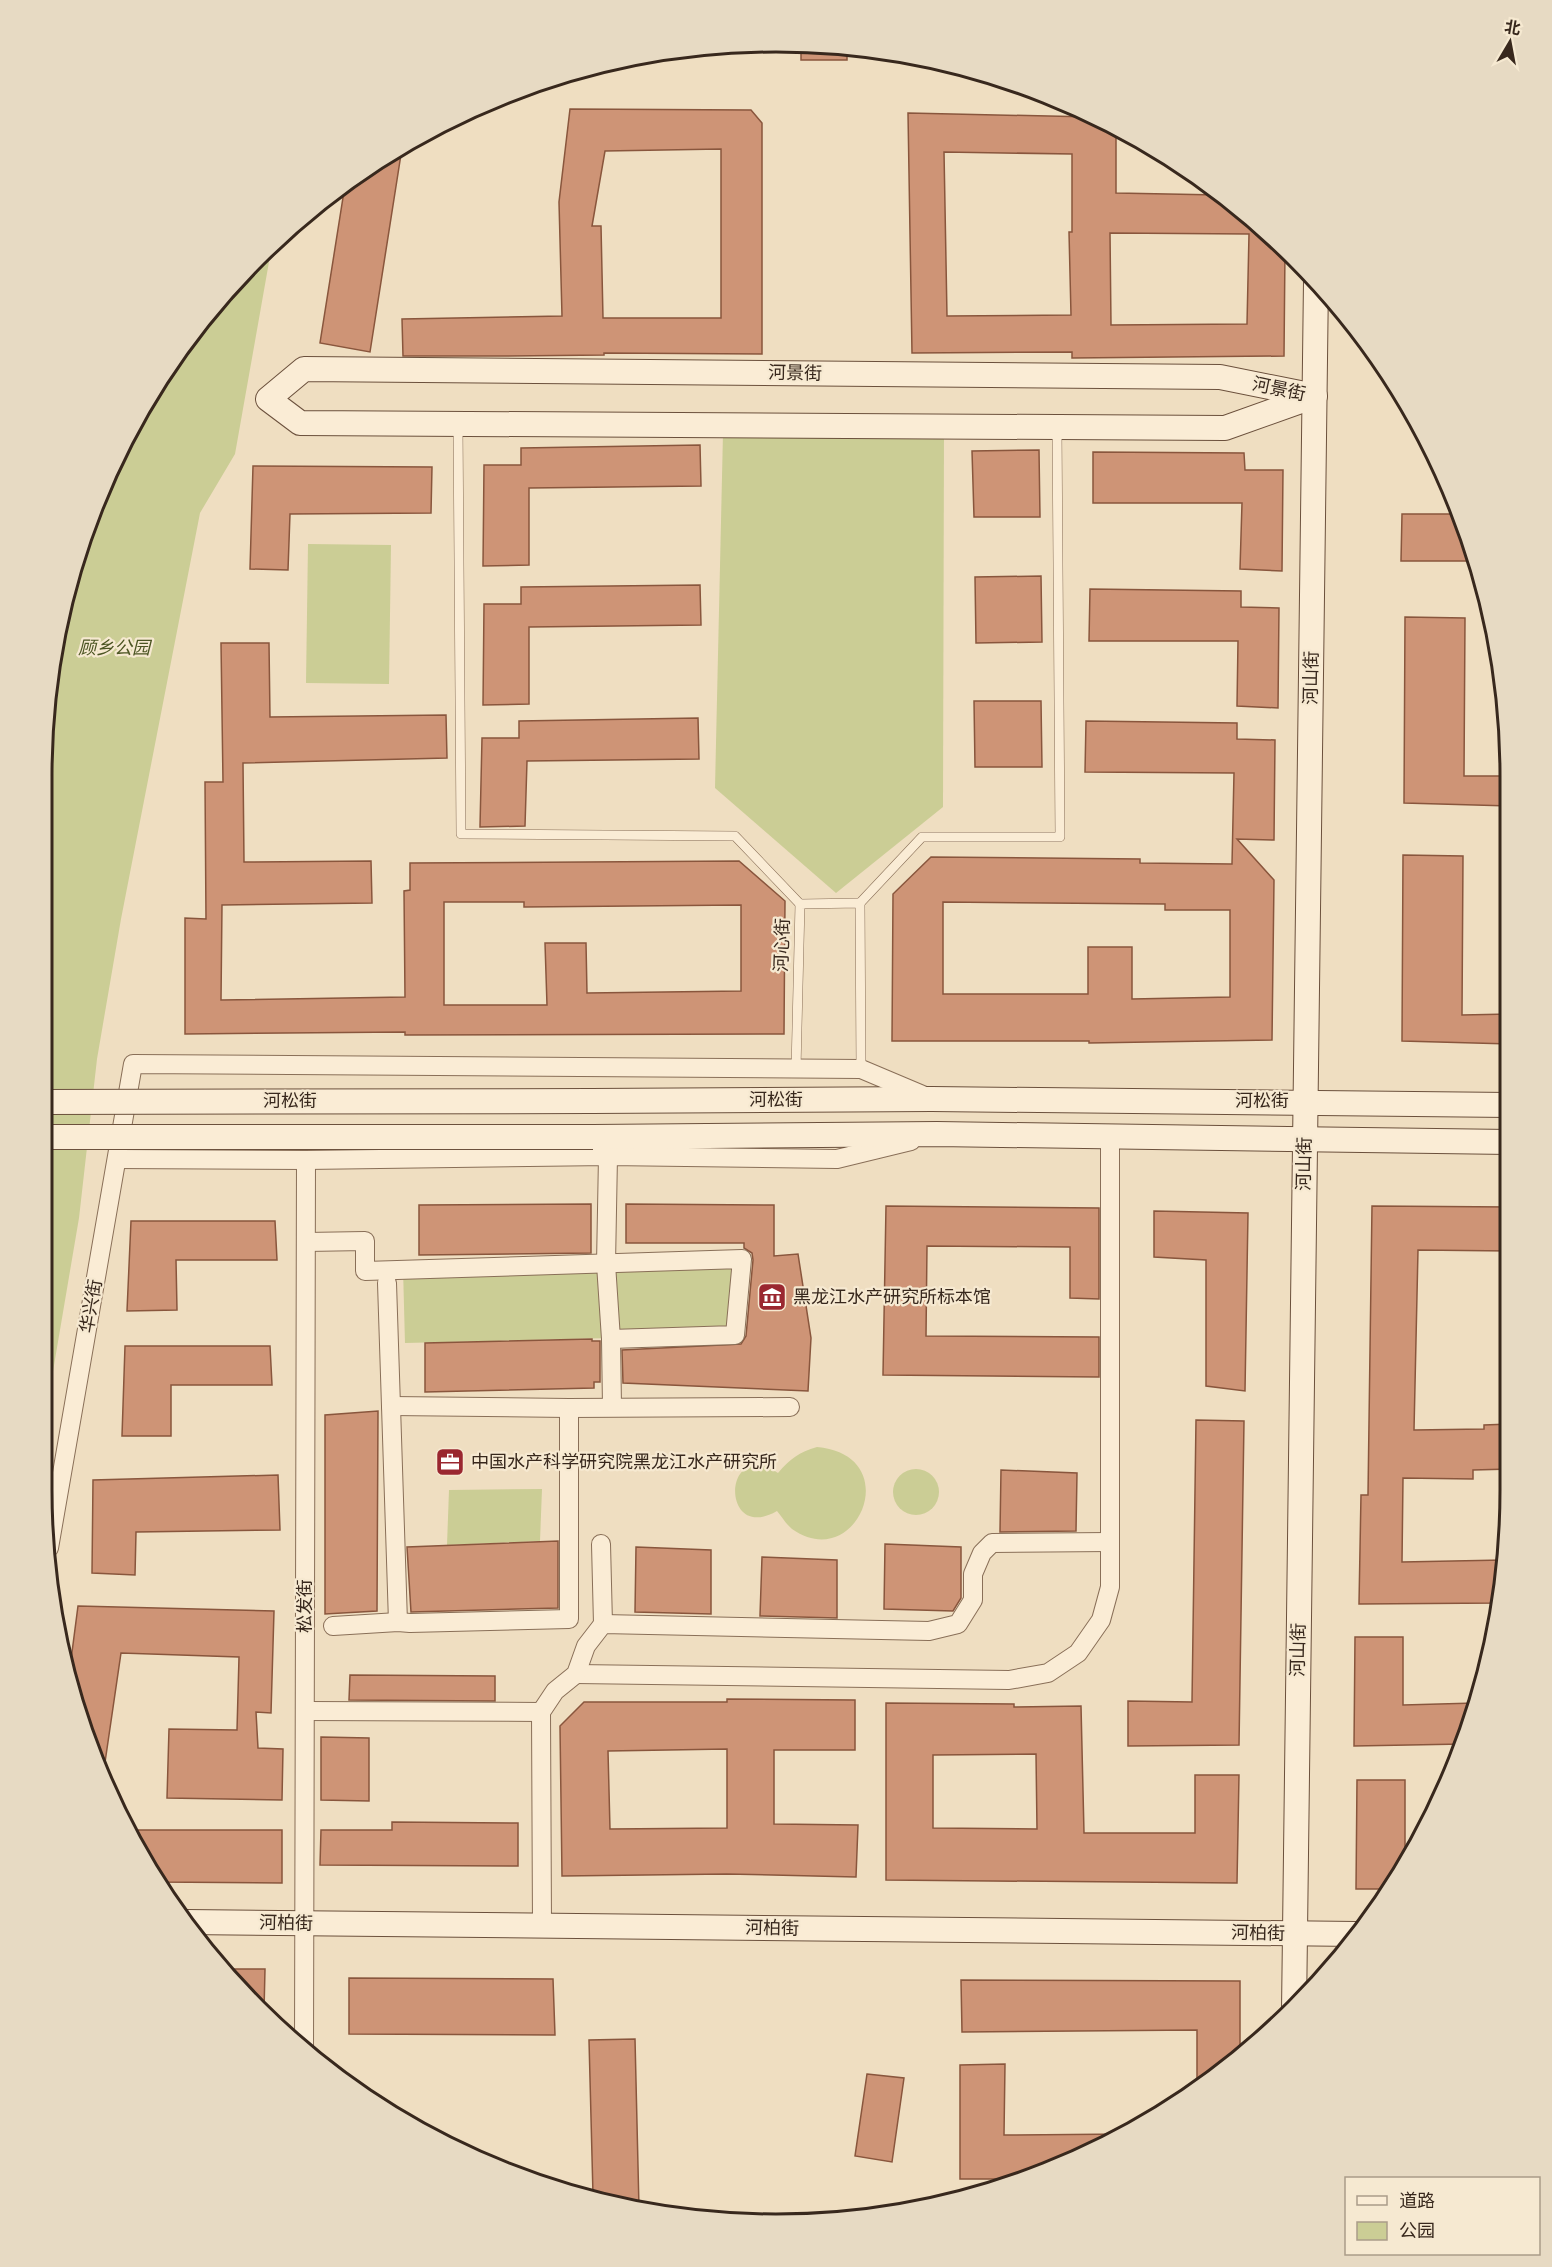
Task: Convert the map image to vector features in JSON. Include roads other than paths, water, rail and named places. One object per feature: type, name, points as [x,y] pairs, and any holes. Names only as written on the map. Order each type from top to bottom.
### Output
[{"type":"street","name":"河山街","points":[[1294,1996],[1316,294]]},
{"type":"street","name":"河景街","points":[[304,369],[1220,377],[1315,396],[1225,428],[300,423],[268,399],[304,369]]},
{"type":"street","name":"华兴街","points":[[54,1527],[133,1064],[795,1069]]},
{"type":"street","points":[[795,1069],[861,1070],[932,1099]]},
{"type":"street","name":"河松街","points":[[52,1102],[932,1099],[1500,1105]]},
{"type":"street","name":"河松街","points":[[52,1137],[592,1137],[937,1134],[1500,1142]]},
{"type":"street","points":[[117,1159],[306,1160],[608,1156],[837,1159],[937,1134]]},
{"type":"street","points":[[576,1674],[1009,1680],[1048,1672],[1078,1653],[1101,1620],[1110,1587],[1110,1137]]},
{"type":"street","points":[[608,1156],[606,1264],[611,1339],[612,1407]]},
{"type":"street","name":"松发街","points":[[304,2039],[306,1160]]},
{"type":"street","points":[[306,1242],[365,1241],[365,1271],[742,1259],[735,1335],[611,1339]]},
{"type":"street","points":[[387,1283],[398,1622]]},
{"type":"street","points":[[391,1406],[790,1407]]},
{"type":"street","points":[[333,1626],[398,1622],[569,1619],[569,1408]]},
{"type":"street","points":[[603,1624],[929,1631],[958,1624],[973,1600],[973,1574],[982,1554],[992,1543],[1110,1542]]},
{"type":"street","points":[[542,1925],[541,1712],[555,1690],[576,1674],[586,1646],[603,1624],[601,1544]]},
{"type":"street","points":[[305,1711],[541,1712]]},
{"type":"street","name":"河柏街","points":[[195,1922],[1348,1934]]},
{"type":"lane","points":[[458,425],[461,834],[735,836],[800,904]]},
{"type":"lane","points":[[861,1070],[860,903],[921,837],[1060,837],[1057,428]]},
{"type":"lane","name":"河心街","points":[[795,1069],[800,904],[860,903]]},
{"type":"place","name":"黑龙江水产研究所标本馆","points":[[772,1297]]},
{"type":"place","name":"中国水产科学研究院黑龙江水产研究所","points":[[450,1462]]},
{"type":"park label","name":"顾乡公园","points":[[114,648]]}]
